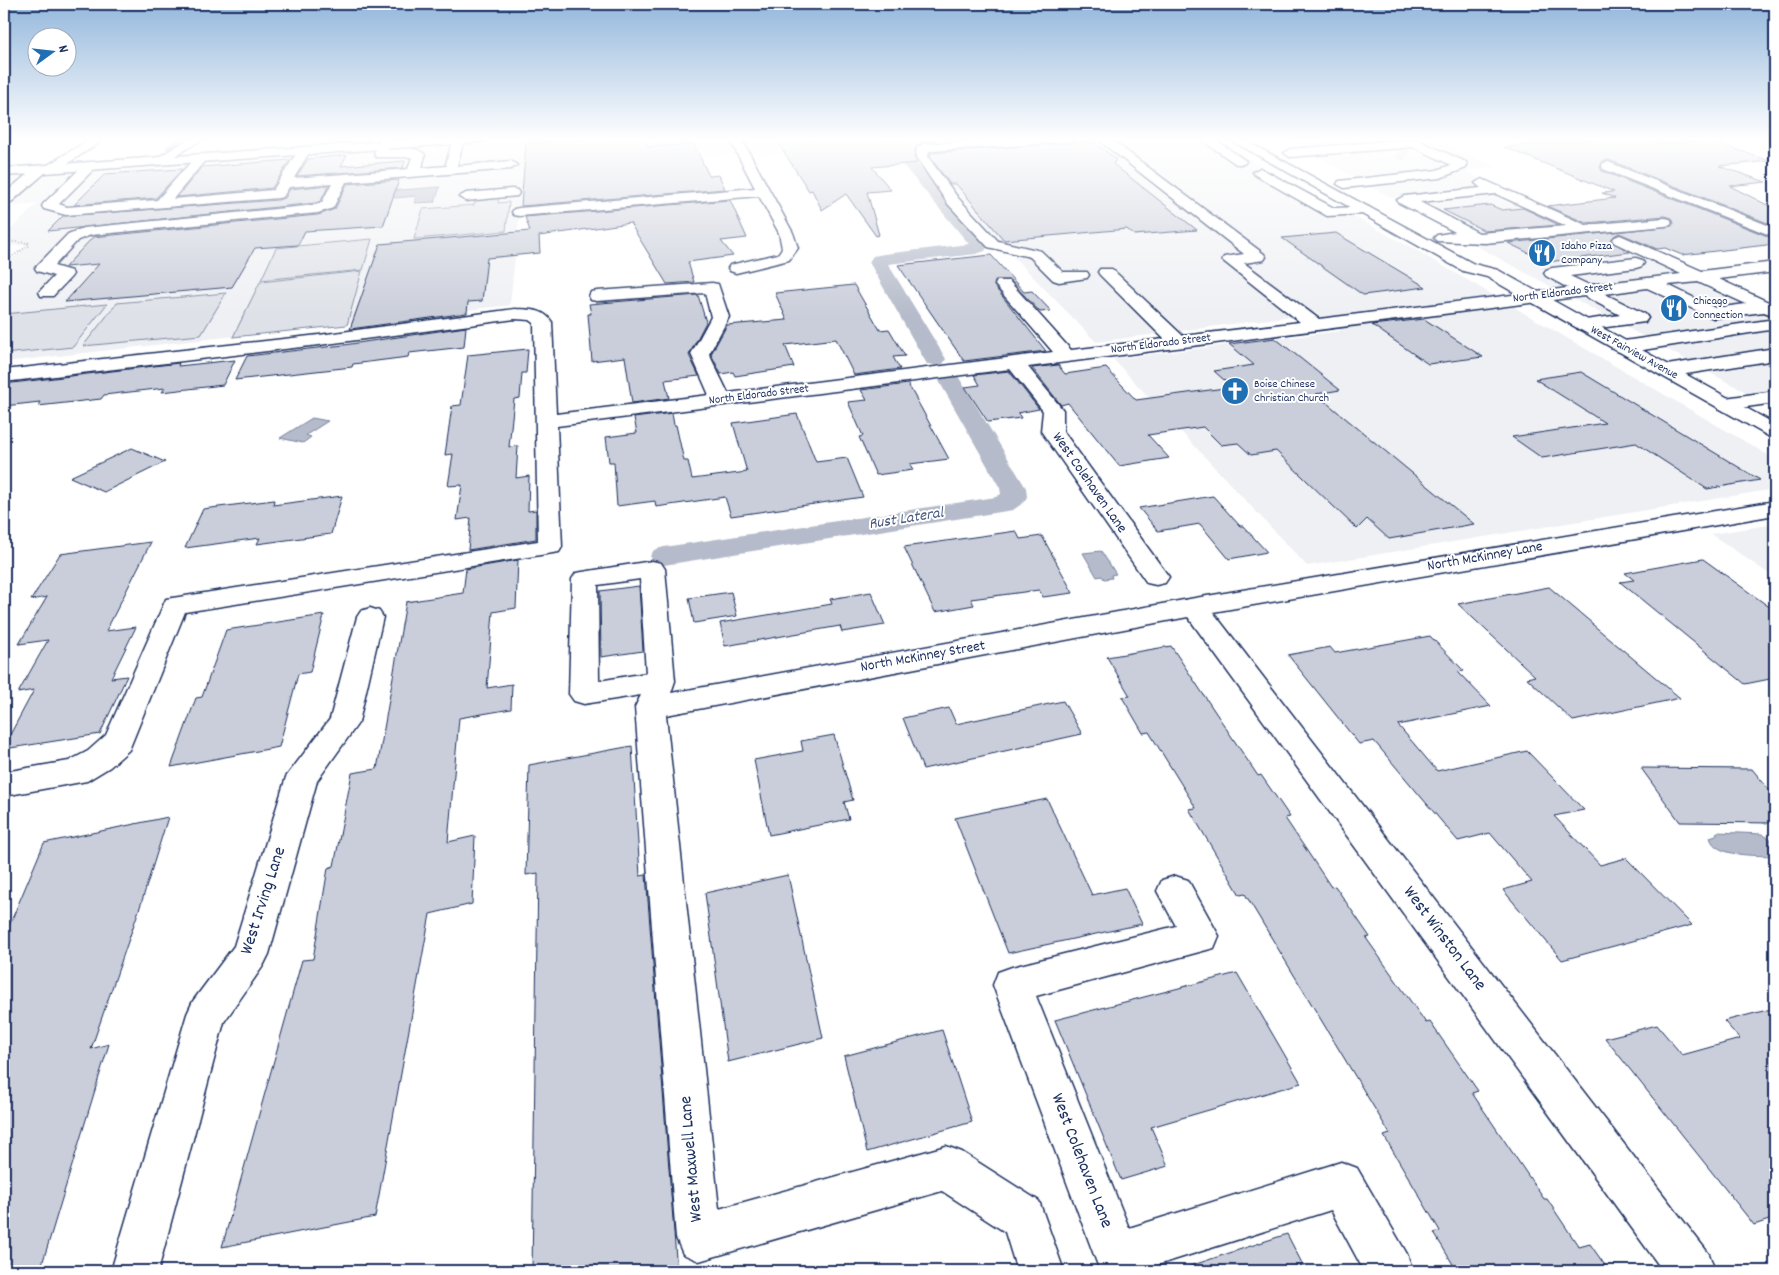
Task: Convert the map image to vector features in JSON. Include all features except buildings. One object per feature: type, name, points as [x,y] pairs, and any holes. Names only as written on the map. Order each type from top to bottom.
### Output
[{"type":"street","points":[[58,198],[49,206],[66,211],[161,204],[210,198]]},
{"type":"street","points":[[161,204],[167,198]]},
{"type":"street","points":[[265,214],[275,198]]},
{"type":"street","points":[[47,292],[64,274],[43,268],[69,241],[79,234],[88,231],[318,210],[328,205],[332,198]]},
{"type":"street","points":[[465,198],[465,200],[482,198]]},
{"type":"street","points":[[519,212],[688,198]]},
{"type":"street","points":[[736,268],[784,257],[790,248],[786,233],[767,198]]},
{"type":"street","points":[[951,198],[993,244],[1035,254],[1059,277],[1081,275]]},
{"type":"street","points":[[1180,198],[1258,257],[1230,260],[1315,325]]},
{"type":"street","points":[[1305,198],[1332,213],[1364,210]]},
{"type":"street","name":"West Fairview Avenue","points":[[1341,198],[1469,268],[1492,273],[1775,432]]},
{"type":"street","name":"West Fairview Avenue","points":[[1368,198],[1489,264],[1492,273]]},
{"type":"street","points":[[1427,198],[1404,200],[1475,237]]},
{"type":"street","points":[[1512,198],[1585,233],[1702,276],[1770,309]]},
{"type":"street","points":[[1687,198],[1775,233]]},
{"type":"street","points":[[1392,205],[1411,203]]},
{"type":"street","points":[[1442,238],[1485,238],[1585,233],[1665,222]]},
{"type":"street","points":[[1611,251],[1636,263],[1713,313],[1770,309]]},
{"type":"street","points":[[1584,325],[1639,318],[1552,273],[1636,263]]},
{"type":"street","points":[[1671,286],[1702,276],[1775,267]]},
{"type":"street","points":[[1106,272],[1178,342]]},
{"type":"street","name":"North Eldorado Street","points":[[546,420],[929,374],[1586,290],[1650,283],[1671,286]]},
{"type":"street","points":[[1003,285],[1066,356]]},
{"type":"street","points":[[1671,286],[1720,285]]},
{"type":"street","points":[[597,296],[712,288],[720,317],[700,354],[721,400]]},
{"type":"street","points":[[4,376],[319,340],[515,314],[535,315],[544,322],[550,547],[175,604],[118,742],[99,759],[76,772],[4,784]]},
{"type":"street","points":[[1624,347],[1775,324]]},
{"type":"street","points":[[1666,371],[1775,354]]},
{"type":"street","name":"West Colehaven Lane","points":[[1015,363],[1053,410],[1052,431],[1156,577]]},
{"type":"street","points":[[1725,404],[1775,397]]},
{"type":"street","name":"North McKinney Lane","points":[[1195,607],[1775,508]]},
{"type":"street","name":"North McKinney Street","points":[[656,694],[652,569],[585,580],[584,694],[656,694],[1195,607]]},
{"type":"street","name":"West Winston Lane","points":[[1195,607],[1692,1271]]},
{"type":"street","name":"West Irving Lane","points":[[134,1271],[206,1014],[250,954],[302,777],[344,722],[370,617]]},
{"type":"street","name":"West Maxwell Lane","points":[[656,694],[699,1238],[946,1168],[1022,1217],[1040,1271]]},
{"type":"street","name":"West Colehaven Lane","points":[[1175,891],[1201,936],[1012,985],[1117,1255],[1341,1184],[1390,1271]]},
{"type":"path","points":[[4,241],[23,241],[28,242],[29,245],[4,262]]},
{"type":"shaded area","points":[[4,198],[521,198],[510,305],[4,362],[4,267],[27,245],[4,246],[4,236],[37,204],[4,207]]},
{"type":"shaded area","points":[[499,198],[498,203],[509,202],[506,231],[414,239],[423,209],[474,205],[475,199]]},
{"type":"shaded area","points":[[956,198],[1319,198],[1414,249],[1775,459],[1775,489],[1307,566],[1113,359],[1341,331],[1316,313],[1096,342]]},
{"type":"shaded area","points":[[1392,198],[1522,198],[1775,314],[1775,408],[1469,242],[1452,229]]},
{"type":"shaded area","points":[[372,239],[363,270],[261,280],[276,248]]},
{"type":"shaded area","points":[[362,271],[347,325],[233,337],[260,282]]},
{"type":"shaded area","points":[[226,293],[201,335],[83,346],[117,303]]},
{"type":"shaded area","points":[[107,304],[73,347],[4,354],[4,314]]},
{"type":"shaded area","points":[[1775,524],[1775,578],[1711,534]]},
{"type":"water","points":[[416,198],[436,198],[435,202],[414,203]]},
{"type":"water","points":[[312,418],[328,421],[306,435],[311,437],[303,443],[280,438]]},
{"type":"water","points":[[1101,551],[1116,574],[1111,575],[1112,578],[1104,579],[1102,576],[1097,577],[1083,553]]},
{"type":"water","points":[[1717,832],[1762,834],[1775,842],[1775,856],[1738,854],[1719,849],[1713,844],[1710,837],[1716,835]]},
{"type":"waterway","name":"Rust Lateral","points":[[935,359],[878,262],[884,259],[976,249],[979,247],[938,198]]},
{"type":"waterway","name":"Rust Lateral","points":[[664,556],[1004,504],[1014,497],[1013,488],[950,381]]},
{"type":"place","name":"Idaho Pizza Company","points":[[1542,253]]},
{"type":"place","name":"Chicago Connection","points":[[1674,308]]},
{"type":"place","name":"Boise Chinese Christian Church","points":[[1235,391]]}]
